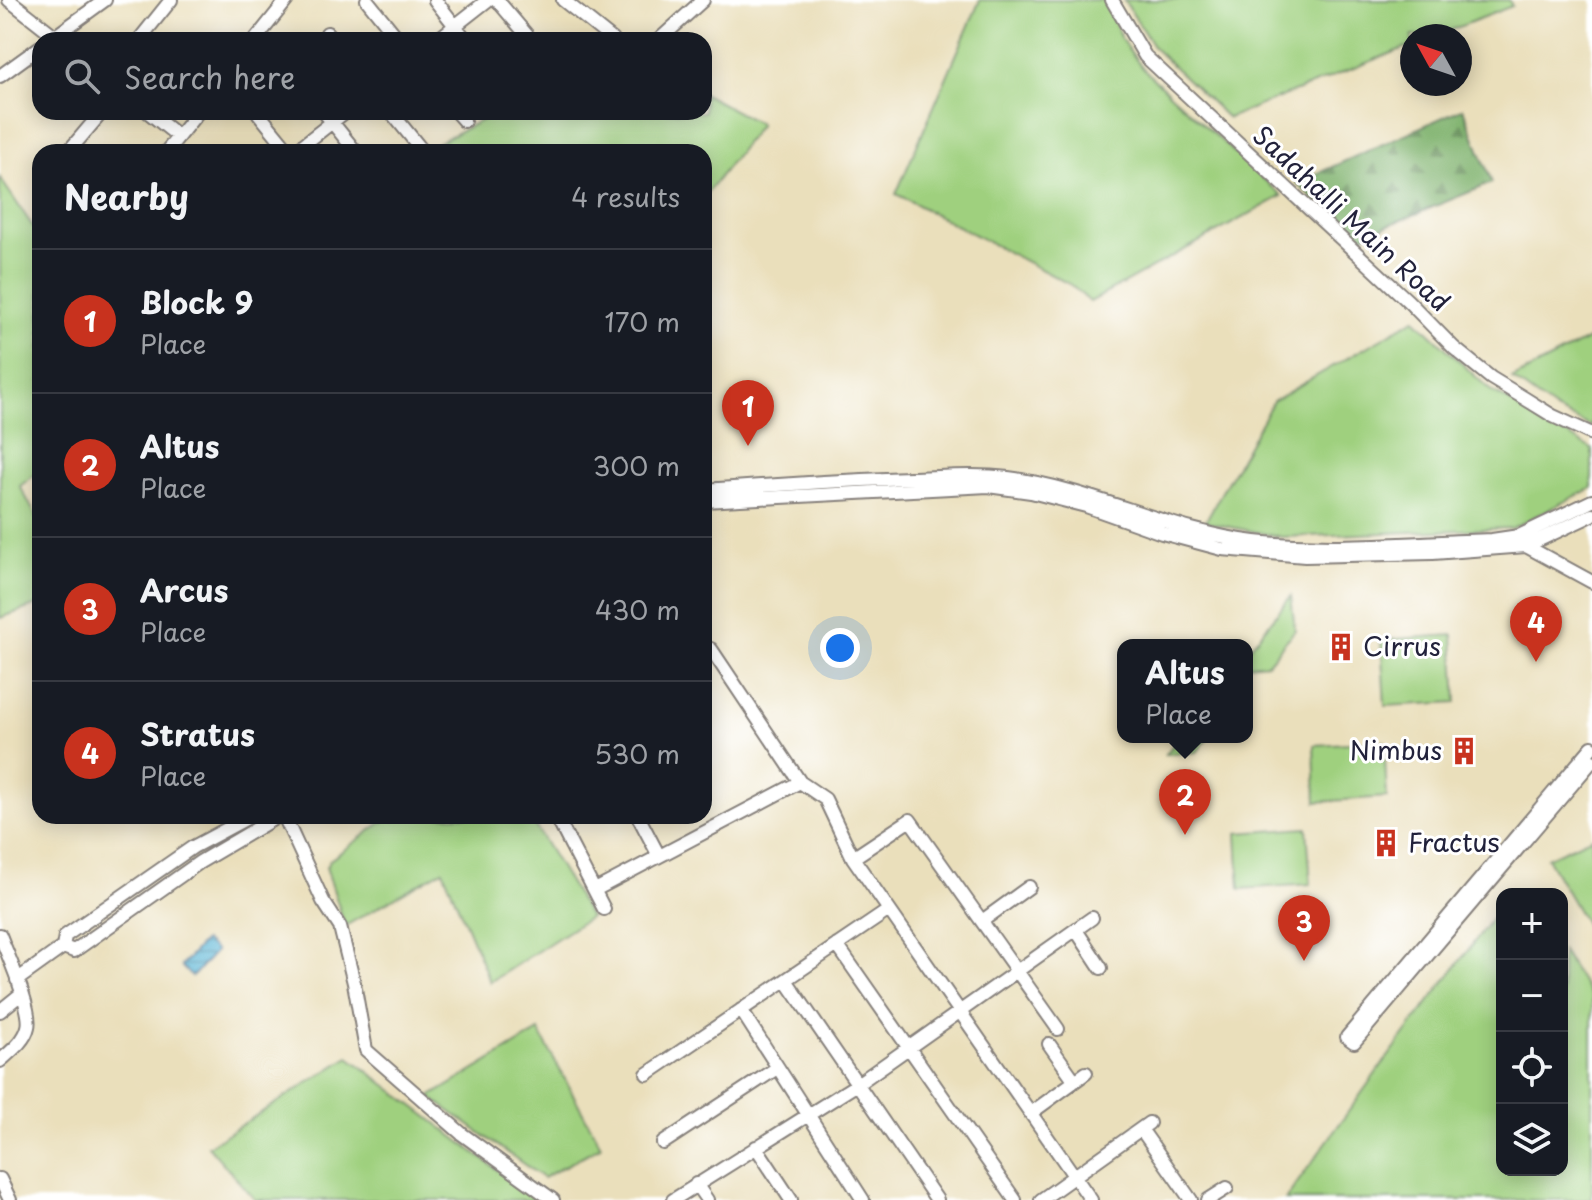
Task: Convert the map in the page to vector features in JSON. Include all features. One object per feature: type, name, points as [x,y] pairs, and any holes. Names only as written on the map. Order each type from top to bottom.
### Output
[{"type":"street","points":[[64,32],[105,0]]},
{"type":"street","points":[[145,32],[171,0]]},
{"type":"street","points":[[261,32],[287,0]]},
{"type":"street","points":[[367,0],[393,32]]},
{"type":"street","points":[[435,0],[460,32]]},
{"type":"street","points":[[447,32],[488,0]]},
{"type":"street","points":[[497,0],[524,32]]},
{"type":"street","points":[[563,0],[603,32]]},
{"type":"street","points":[[668,32],[703,0]]},
{"type":"street","name":"Sadahalli Main Road","points":[[1112,0],[1145,56],[1408,301],[1454,348],[1491,378],[1553,416],[1592,434]]},
{"type":"street","points":[[15,2],[47,32]]},
{"type":"street","points":[[0,76],[32,53]]},
{"type":"street","points":[[75,144],[95,120]]},
{"type":"street","points":[[158,120],[178,136]]},
{"type":"street","points":[[172,144],[191,120]]},
{"type":"street","points":[[264,120],[285,144]]},
{"type":"street","points":[[300,144],[325,120]]},
{"type":"street","points":[[330,120],[350,144]]},
{"type":"street","points":[[397,120],[417,144]]},
{"type":"street","points":[[712,490],[886,484],[988,486],[1031,492],[1086,506],[1162,533],[1222,549],[1305,556],[1526,546],[1592,515]]},
{"type":"street","points":[[712,500],[886,484]]},
{"type":"street","points":[[1477,546],[1519,536],[1592,501]]},
{"type":"street","points":[[1526,546],[1592,582]]},
{"type":"street","points":[[712,650],[800,782],[825,799],[853,858],[1091,1200]]},
{"type":"street","points":[[1592,747],[1350,1040],[1592,761]]},
{"type":"street","points":[[595,890],[800,782]]},
{"type":"street","points":[[853,858],[910,820],[1058,1029]]},
{"type":"street","points":[[17,980],[63,947],[65,936],[193,847],[236,824]]},
{"type":"street","points":[[63,947],[74,951],[200,862],[267,824]]},
{"type":"street","points":[[285,824],[323,901],[340,927],[366,1050],[462,1134],[553,1200]]},
{"type":"street","points":[[560,824],[604,909]]},
{"type":"street","points":[[642,824],[659,856]]},
{"type":"street","points":[[193,847],[200,862]]},
{"type":"street","points":[[982,921],[1029,887]]},
{"type":"street","points":[[647,1074],[889,910]]},
{"type":"street","points":[[673,1200],[856,1085],[1092,918]]},
{"type":"street","points":[[1076,930],[1101,968]]},
{"type":"street","points":[[0,935],[6,967],[17,980],[28,1012],[28,1027],[16,1048],[0,1061]]},
{"type":"street","points":[[837,945],[1015,1200]]},
{"type":"street","points":[[786,980],[934,1196],[919,1200]]},
{"type":"street","points":[[0,1011],[21,994]]},
{"type":"street","points":[[741,1010],[863,1200]]},
{"type":"street","points":[[1049,1044],[1075,1081]]},
{"type":"street","points":[[663,1143],[777,1068]]},
{"type":"street","points":[[1031,1113],[1086,1073]]},
{"type":"street","points":[[1041,1200],[1145,1126],[1191,1200]]},
{"type":"street","points":[[756,1147],[791,1200]]},
{"type":"street","points":[[0,1179],[10,1200]]},
{"type":"street","points":[[696,1184],[707,1200]]},
{"type":"street","points":[[1208,1200],[1227,1188]]},
{"type":"green space","points":[[980,0],[1107,0],[1121,39],[1146,72],[1282,196],[1090,302],[1071,285],[896,194]]},
{"type":"green space","points":[[1124,0],[1509,0],[1512,6],[1466,24],[1400,24],[1400,50],[1228,118],[1154,48]]},
{"type":"green space","points":[[712,98],[760,124],[712,187],[712,144],[435,144],[482,120],[712,120]]},
{"type":"green space","points":[[1463,108],[1492,183],[1357,238],[1296,183]]},
{"type":"green space","points":[[0,178],[32,225],[32,477],[20,486],[32,508],[32,607],[0,618]]},
{"type":"green space","points":[[1415,319],[1491,391],[1592,449],[1592,488],[1512,528],[1282,537],[1205,522],[1273,401]]},
{"type":"green space","points":[[1592,337],[1592,427],[1557,411],[1512,379]]},
{"type":"green space","points":[[1291,596],[1295,630],[1268,663],[1253,664],[1253,644]]},
{"type":"green space","points":[[1453,635],[1457,702],[1385,706],[1381,640]]},
{"type":"green space","points":[[1384,741],[1387,797],[1316,802],[1314,745]]},
{"type":"green space","points":[[1174,743],[1204,743],[1197,752],[1166,754]]},
{"type":"green space","points":[[380,824],[534,824],[590,917],[490,982],[443,870],[345,926],[326,867],[330,860]]},
{"type":"green space","points":[[1307,828],[1311,884],[1240,889],[1237,833]]},
{"type":"green space","points":[[1592,837],[1592,935],[1568,894],[1568,888],[1565,888],[1547,858]]},
{"type":"green space","points":[[1496,913],[1496,1176],[1568,1176],[1568,960],[1592,997],[1592,1200],[1285,1200]]},
{"type":"green space","points":[[539,1031],[601,1146],[543,1178],[430,1097]]},
{"type":"green space","points":[[349,1057],[537,1200],[255,1200],[208,1146]]},
{"type":"water","points":[[204,941],[216,951],[192,977],[181,966]]},
{"type":"place","name":"Block 9","points":[[748,446]]},
{"type":"place","name":"Cirrus","points":[[1341,647]]},
{"type":"place","name":"Stratus","points":[[1536,662]]},
{"type":"place","name":"Nimbus","points":[[1464,751]]},
{"type":"place","name":"Altus","points":[[1185,835]]},
{"type":"place","name":"Fractus","points":[[1386,843]]},
{"type":"place","name":"Arcus","points":[[1304,961]]}]
